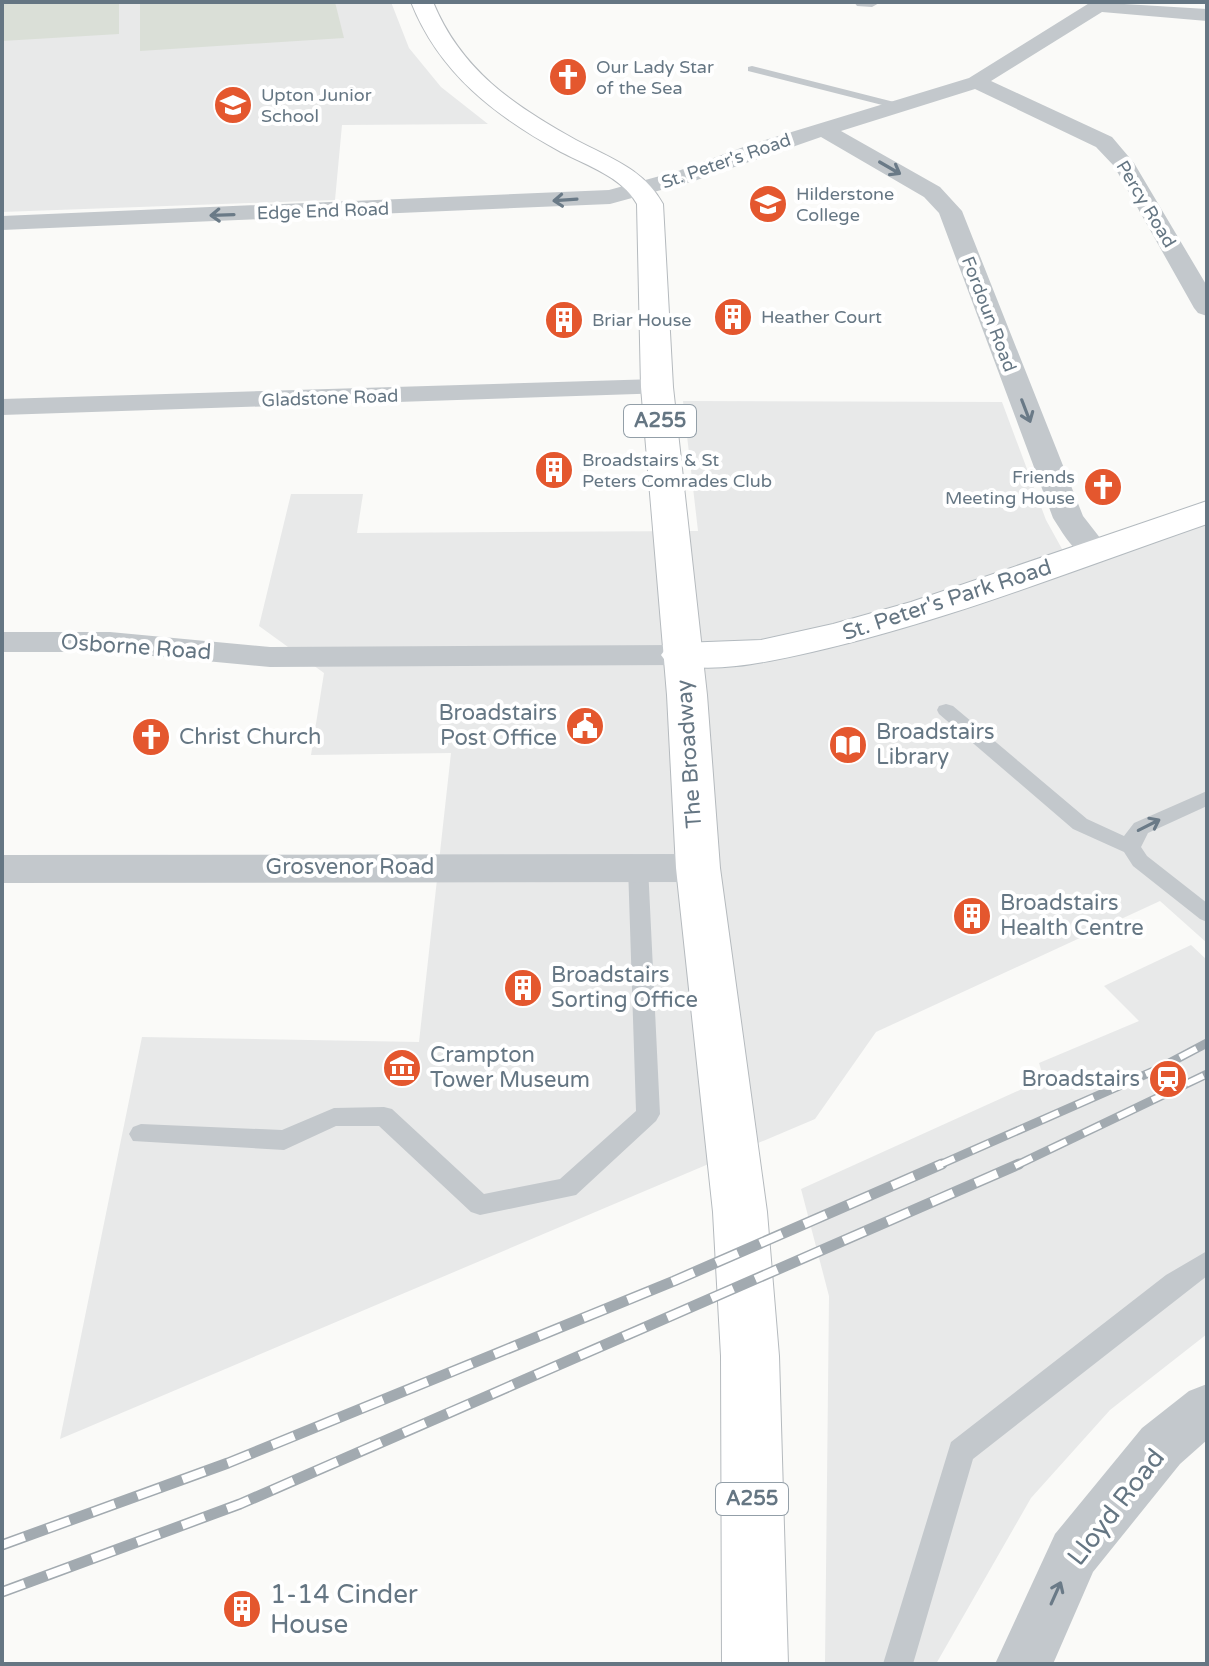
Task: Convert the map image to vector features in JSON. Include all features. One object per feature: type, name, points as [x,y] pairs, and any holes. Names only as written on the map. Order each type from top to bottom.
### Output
[{"type":"main road","points":[[422,2],[437,37],[480,87],[519,117],[627,176],[642,189]]},
{"type":"main road","name":"St. Peter's Road","points":[[642,189],[650,204],[657,387],[681,655]]},
{"type":"main road","name":"St. Peter's Park Road","points":[[681,655],[761,652],[798,645],[924,610],[1207,512]]},
{"type":"main road","name":"The Broadway","points":[[681,655],[687,695],[698,868],[740,1212],[749,1334],[755,1664]]},
{"type":"street","points":[[863,2],[872,2]]},
{"type":"street","name":"St. Peter's Road","points":[[642,189],[976,82],[1102,4]]},
{"type":"street","points":[[1102,4],[1127,11],[1207,15]]},
{"type":"street","name":"Percy Road","points":[[976,82],[1104,142],[1123,163],[1207,308]]},
{"type":"street","name":"Fordoun Road","points":[[823,129],[932,192],[950,211],[1068,518],[1095,552]]},
{"type":"street","name":"Edge End Road","points":[[2,223],[557,201],[610,197],[642,189]]},
{"type":"street","name":"Gladstone Road","points":[[2,407],[657,387]]},
{"type":"street","name":"Osborne Road","points":[[2,642],[110,642],[270,657]]},
{"type":"street","name":"The Broadway","points":[[270,657],[681,655]]},
{"type":"street","name":"Grosvenor Road","points":[[2,869],[698,868]]},
{"type":"street","name":"Lloyd Road","points":[[1024,1664],[1074,1553],[1161,1446],[1207,1408]]},
{"type":"lane","points":[[752,69],[898,106]]},
{"type":"lane","points":[[946,710],[1080,824],[1131,847],[1140,861],[1207,914]]},
{"type":"lane","points":[[1131,847],[1134,834],[1141,828],[1207,798]]},
{"type":"lane","points":[[141,1134],[284,1140],[334,1117],[384,1116],[480,1205],[567,1188],[648,1114],[638,866]]},
{"type":"lane","points":[[898,1664],[961,1451],[1163,1292],[1207,1262]]},
{"type":"shaded area","name":"Upton Junior School","points":[[2,2],[391,2],[409,48],[441,87],[488,124],[342,125],[335,200],[2,212]]},
{"type":"shaded area","points":[[2,2],[119,2],[119,34],[2,41]]},
{"type":"shaded area","points":[[140,2],[335,2],[344,38],[140,51]]},
{"type":"shaded area","points":[[683,401],[1002,402],[1046,520],[1072,567],[1207,518],[1207,943],[1160,901],[876,1032],[815,1119],[60,1439],[142,1037],[419,1042],[451,753],[311,755],[324,673],[259,626],[291,494],[363,494],[357,533],[698,531]]},
{"type":"shaded area","points":[[1191,945],[1207,960],[1207,1334],[1110,1410],[1031,1498],[936,1664],[825,1664],[829,1296],[801,1189],[1044,1079],[1039,1063],[1139,1021],[1104,986]]},
{"type":"railway","points":[[937,1166],[1158,1069],[1207,1043]]},
{"type":"railway","points":[[1015,1166],[1207,1074]]},
{"type":"railway","points":[[2,1545],[228,1463],[674,1281],[942,1164]]},
{"type":"railway","points":[[2,1592],[240,1504],[1019,1164]]},
{"type":"place","name":"Our Lady Star of the Sea","points":[[568,77]]},
{"type":"place","name":"Upton Junior School","points":[[233,105]]},
{"type":"place","name":"Hilderstone College","points":[[768,204]]},
{"type":"place","name":"Heather Court","points":[[733,317]]},
{"type":"place","name":"Briar House","points":[[564,320]]},
{"type":"place","name":"Broadstairs & St Peters Comrades Club","points":[[554,470]]},
{"type":"place","name":"Friends Meeting House","points":[[1103,487]]},
{"type":"place","name":"Broadstairs Post Office","points":[[585,726]]},
{"type":"place","name":"Christ Church","points":[[151,737]]},
{"type":"place","name":"Broadstairs Library","points":[[848,745]]},
{"type":"place","name":"Broadstairs Health Centre","points":[[972,916]]},
{"type":"place","name":"Broadstairs Sorting Office","points":[[523,988]]},
{"type":"place","name":"Crampton Tower Museum","points":[[402,1068]]},
{"type":"place","name":"Broadstairs","points":[[1168,1079]]},
{"type":"place","name":"1-14 Cinder House","points":[[242,1609]]}]
